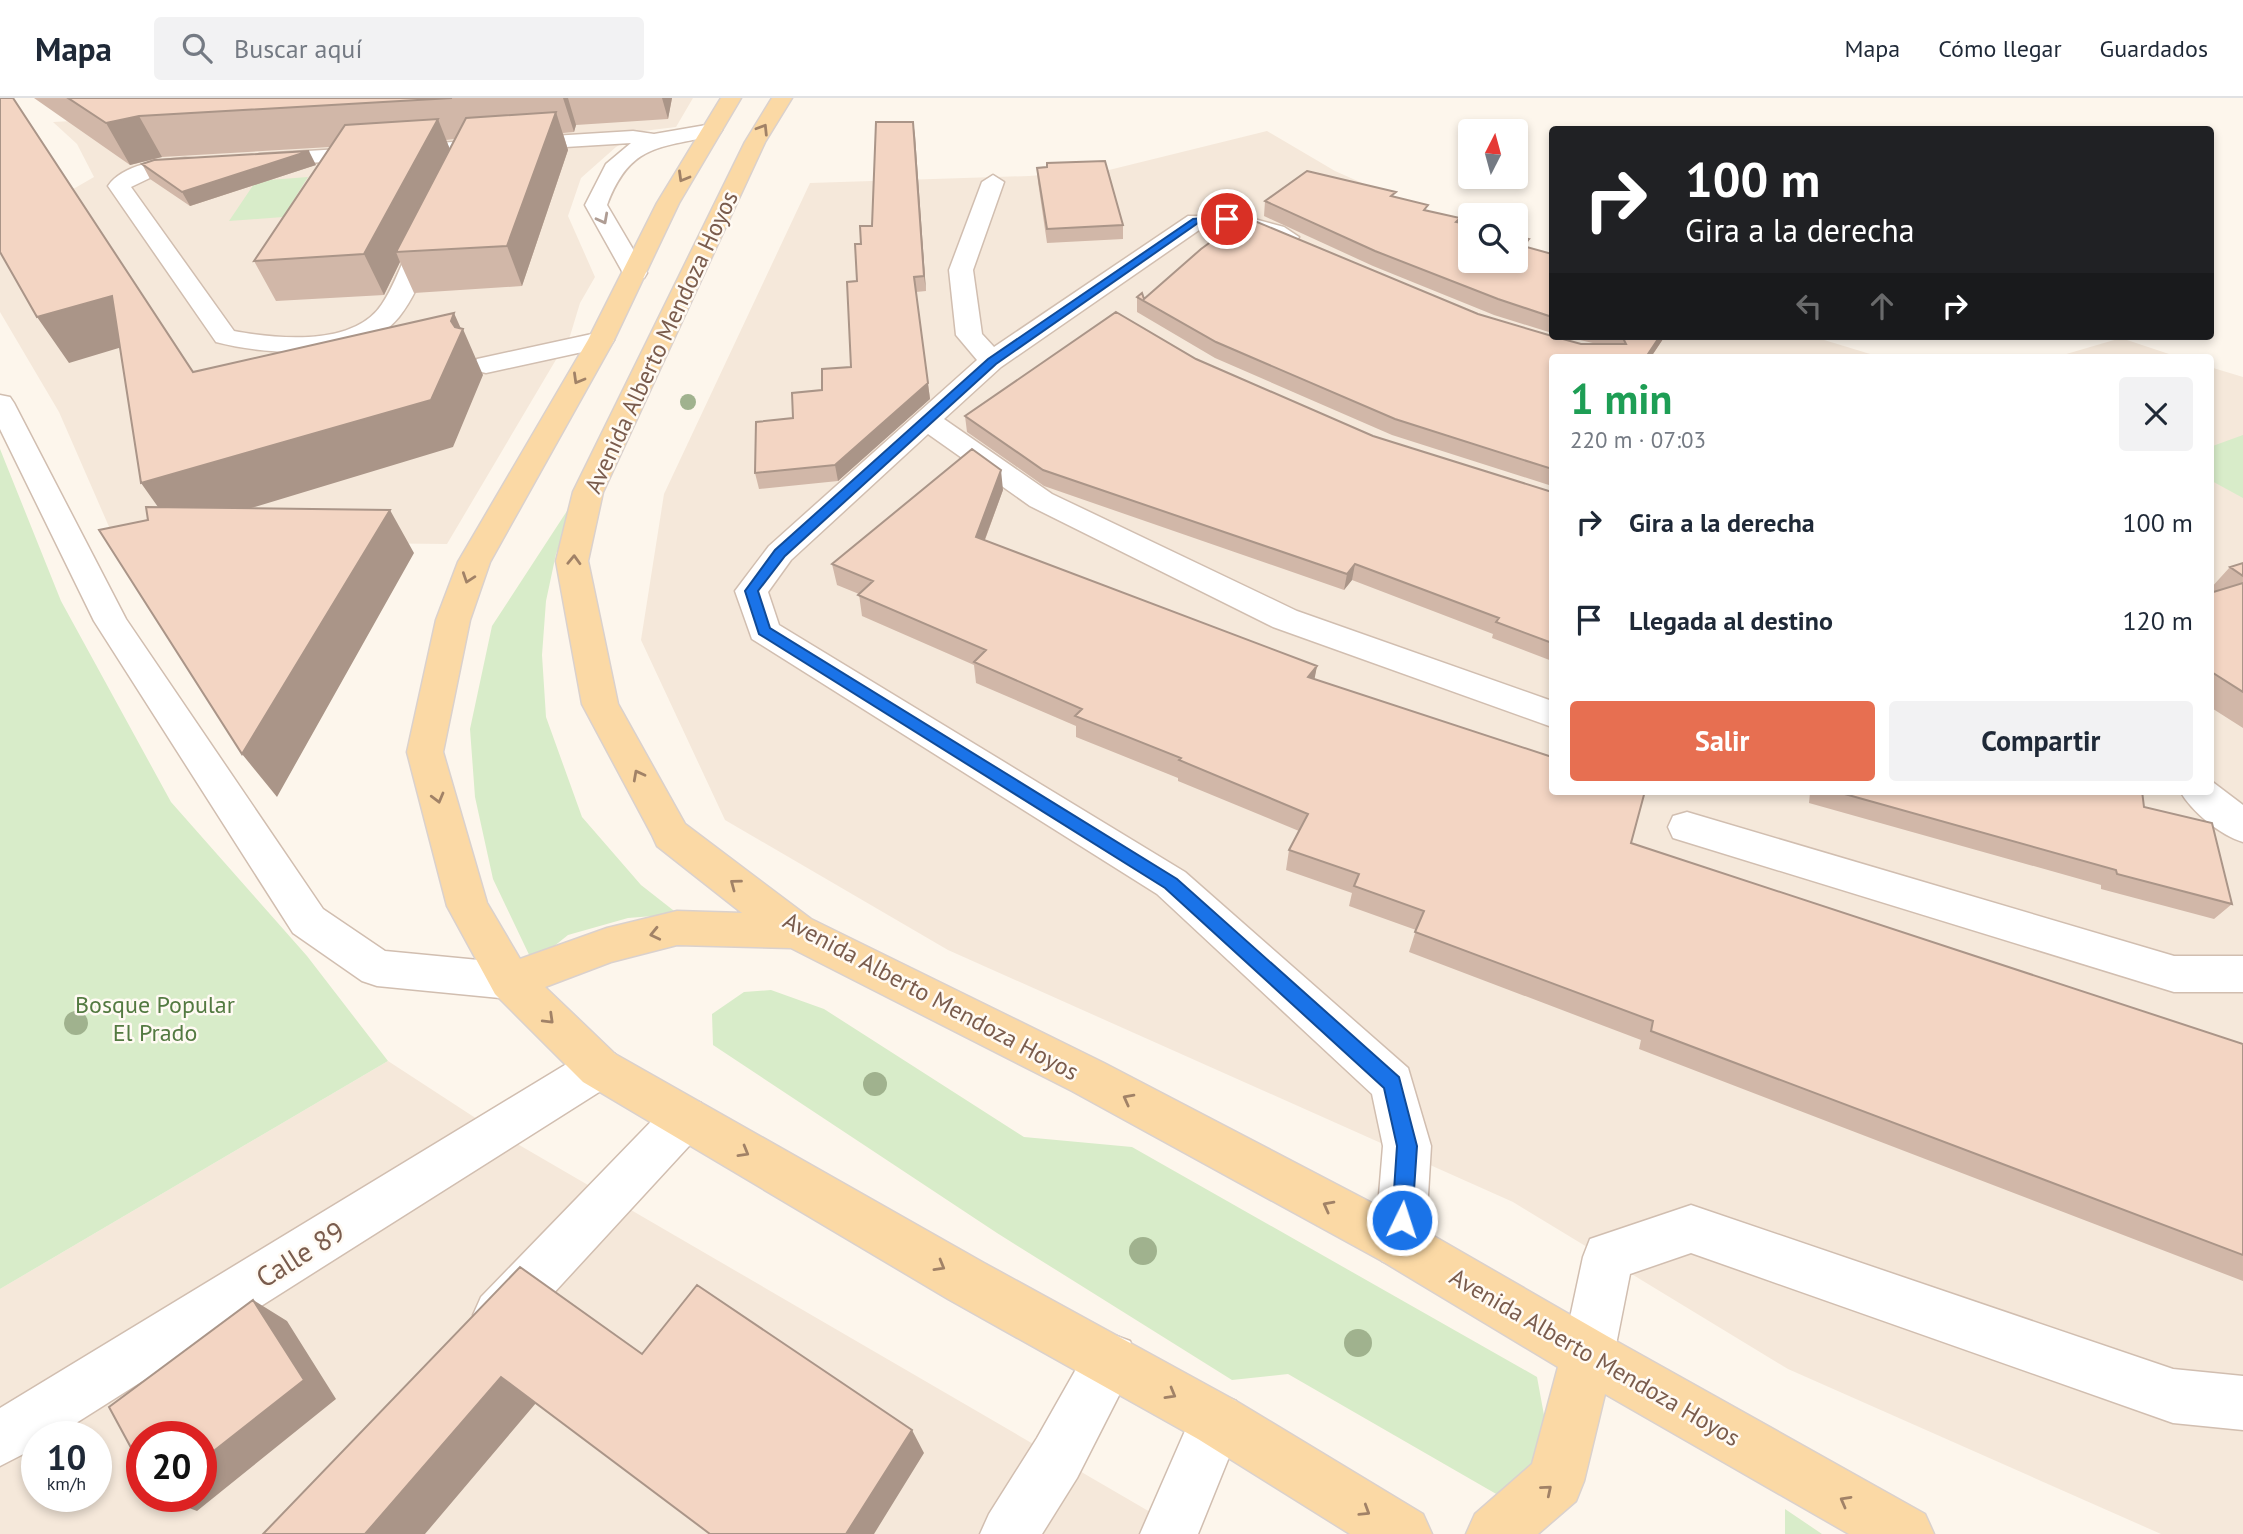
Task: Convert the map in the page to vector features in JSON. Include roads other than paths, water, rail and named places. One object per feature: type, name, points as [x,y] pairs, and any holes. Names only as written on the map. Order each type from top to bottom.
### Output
[{"type":"main road","name":"Avenida Alberto Mendoza Hoyos","points":[[731,98],[668,203],[601,340],[474,562],[453,621],[425,752],[467,905],[510,981],[599,1068],[966,1281],[1217,1420],[1403,1534]]},
{"type":"main road","name":"Avenida Alberto Mendoza Hoyos","points":[[782,98],[750,152],[588,492],[572,561],[600,704],[671,835],[796,931],[1088,1077],[1400,1244],[1588,1356],[1905,1534]]},
{"type":"main road","points":[[510,981],[607,945],[677,928],[796,931]]},
{"type":"main road","points":[[1495,1534],[1556,1481],[1588,1356]]},
{"type":"street","points":[[242,161],[633,137],[652,140],[712,130]]},
{"type":"street","points":[[635,273],[596,205],[604,179],[626,156],[652,140]]},
{"type":"street","points":[[460,171],[471,147]]},
{"type":"street","points":[[215,163],[162,166],[135,173],[119,186],[225,337],[258,345],[322,342],[363,332],[388,315],[442,207]]},
{"type":"street","points":[[992,182],[961,270],[969,335],[992,361]]},
{"type":"street","points":[[1306,246],[1260,224],[1227,219],[1196,221],[992,361],[780,553],[751,591],[764,631],[1171,883],[1392,1083],[1407,1146],[1400,1244]]},
{"type":"street","points":[[1085,295],[1109,309]]},
{"type":"street","points":[[486,365],[601,340]]},
{"type":"street","points":[[0,404],[36,469],[111,621],[308,921],[377,968],[510,981]]},
{"type":"street","points":[[928,421],[1041,500],[1285,620],[1549,713]]},
{"type":"street","points":[[2204,795],[2243,827]]},
{"type":"street","points":[[1686,827],[2174,974],[2243,974]]},
{"type":"street","name":"Calle 89","points":[[0,1439],[599,1068]]},
{"type":"street","points":[[468,1347],[685,1118]]},
{"type":"street","points":[[1588,1356],[1608,1257],[1691,1229],[2173,1396],[2243,1403]]},
{"type":"street","points":[[1009,1534],[1057,1458],[1111,1360]]},
{"type":"street","points":[[1169,1534],[1217,1420]]},
{"type":"park label","name":"Bosque Popular El Prado","points":[[155,1018]]}]
